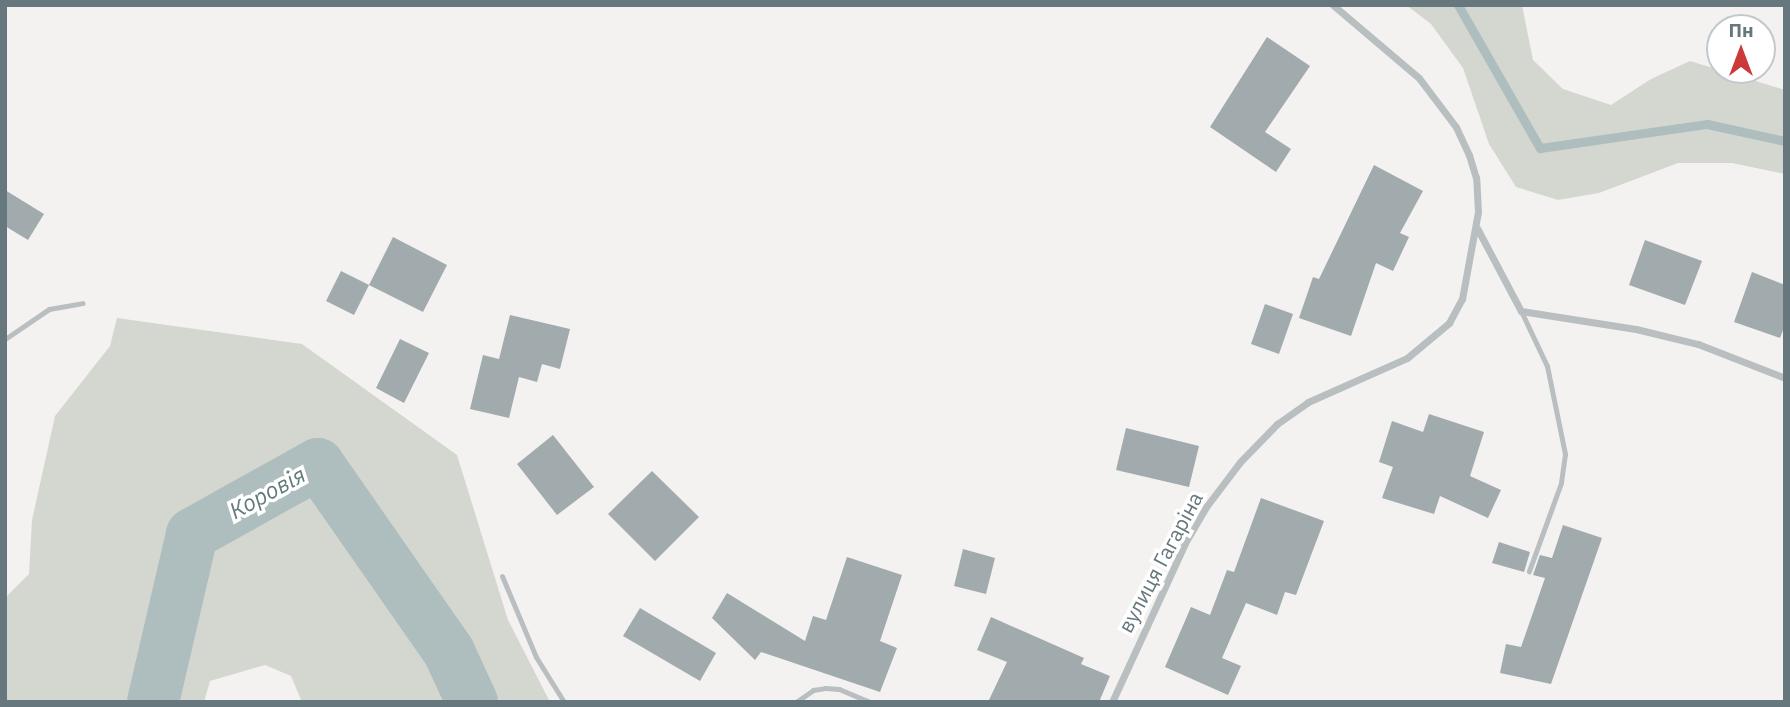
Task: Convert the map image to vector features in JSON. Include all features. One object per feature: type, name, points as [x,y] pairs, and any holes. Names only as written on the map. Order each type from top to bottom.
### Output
[{"type":"street","name":"вулиця Гагаріна","points":[[1112,702],[1185,543],[1222,484],[1254,447],[1292,412],[1322,394],[1407,358],[1449,323],[1462,299],[1476,227],[1476,177],[1455,127],[1410,68],[1333,5]]},
{"type":"street","name":"вулиця Гагаріна","points":[[1476,227],[1521,311]]},
{"type":"street","points":[[1521,311],[1636,329],[1698,344],[1785,378]]},
{"type":"lane","points":[[5,339],[49,309],[82,303]]},
{"type":"lane","points":[[1521,311],[1547,366],[1565,454],[1561,483],[1529,571]]},
{"type":"lane","points":[[502,576],[537,657],[564,702]]},
{"type":"lane","points":[[796,702],[813,690],[825,688],[839,689],[869,702]]},
{"type":"shaded area","points":[[1406,5],[1522,5],[1533,60],[1563,89],[1611,105],[1651,79],[1690,61],[1706,66],[1706,84],[1765,84],[1785,90],[1785,174],[1732,163],[1678,163],[1599,193],[1558,200],[1516,187],[1489,144],[1463,68],[1431,24]]},
{"type":"shaded area","points":[[117,318],[302,344],[457,455],[508,620],[550,702],[302,702],[291,676],[265,665],[210,681],[204,702],[5,702],[5,598],[29,574],[32,520],[55,416],[110,346]]},
{"type":"building","points":[[1267,37],[1310,66],[1265,132],[1291,149],[1276,172],[1210,127]]},
{"type":"building","points":[[1374,165],[1423,191],[1400,233],[1409,237],[1393,271],[1376,263],[1351,336],[1299,318],[1313,277],[1319,279]]},
{"type":"building","points":[[5,190],[44,214],[28,240],[5,226]]},
{"type":"building","points":[[393,237],[447,265],[423,312],[369,285]]},
{"type":"building","points":[[1645,240],[1702,261],[1685,305],[1629,285]]},
{"type":"building","points":[[341,271],[369,285],[354,315],[326,301]]},
{"type":"building","points":[[1752,272],[1785,285],[1785,325],[1780,338],[1734,322]]},
{"type":"building","points":[[1265,304],[1293,314],[1279,354],[1251,344]]},
{"type":"building","points":[[510,315],[570,329],[560,369],[542,364],[537,382],[519,377],[509,418],[470,409],[483,355],[499,359]]},
{"type":"building","points":[[400,339],[429,353],[404,403],[376,388]]},
{"type":"building","points":[[1429,414],[1484,432],[1470,476],[1501,490],[1488,518],[1440,496],[1434,514],[1382,498],[1393,467],[1379,462],[1392,421],[1423,432]]},
{"type":"building","points":[[1126,428],[1199,446],[1189,487],[1116,470]]},
{"type":"building","points":[[553,435],[594,487],[557,515],[517,464]]},
{"type":"building","points":[[652,471],[699,517],[655,561],[608,514]]},
{"type":"building","points":[[1261,498],[1324,521],[1296,595],[1285,592],[1277,615],[1246,603],[1222,658],[1241,666],[1228,695],[1165,667],[1191,607],[1210,615],[1227,570],[1234,572]]},
{"type":"building","points":[[1563,525],[1602,538],[1551,684],[1500,673],[1506,644],[1521,647],[1545,578],[1533,575],[1540,555],[1552,558]]},
{"type":"building","points":[[1499,542],[1530,552],[1524,572],[1492,563]]},
{"type":"building","points":[[963,549],[995,558],[986,594],[954,586]]},
{"type":"building","points":[[847,557],[902,575],[880,641],[897,648],[880,692],[761,652],[755,660],[712,618],[727,593],[805,641],[813,616],[826,620]]},
{"type":"building","points":[[640,608],[716,653],[700,681],[623,636]]},
{"type":"building","points":[[991,617],[1084,658],[1081,664],[1110,676],[1099,702],[988,702],[1007,662],[977,650]]},
{"type":"waterway","points":[[1458,5],[1540,148],[1707,124],[1785,141]]},
{"type":"waterway","name":"Коровія","points":[[153,702],[192,534],[318,464],[449,652],[472,702]]}]
